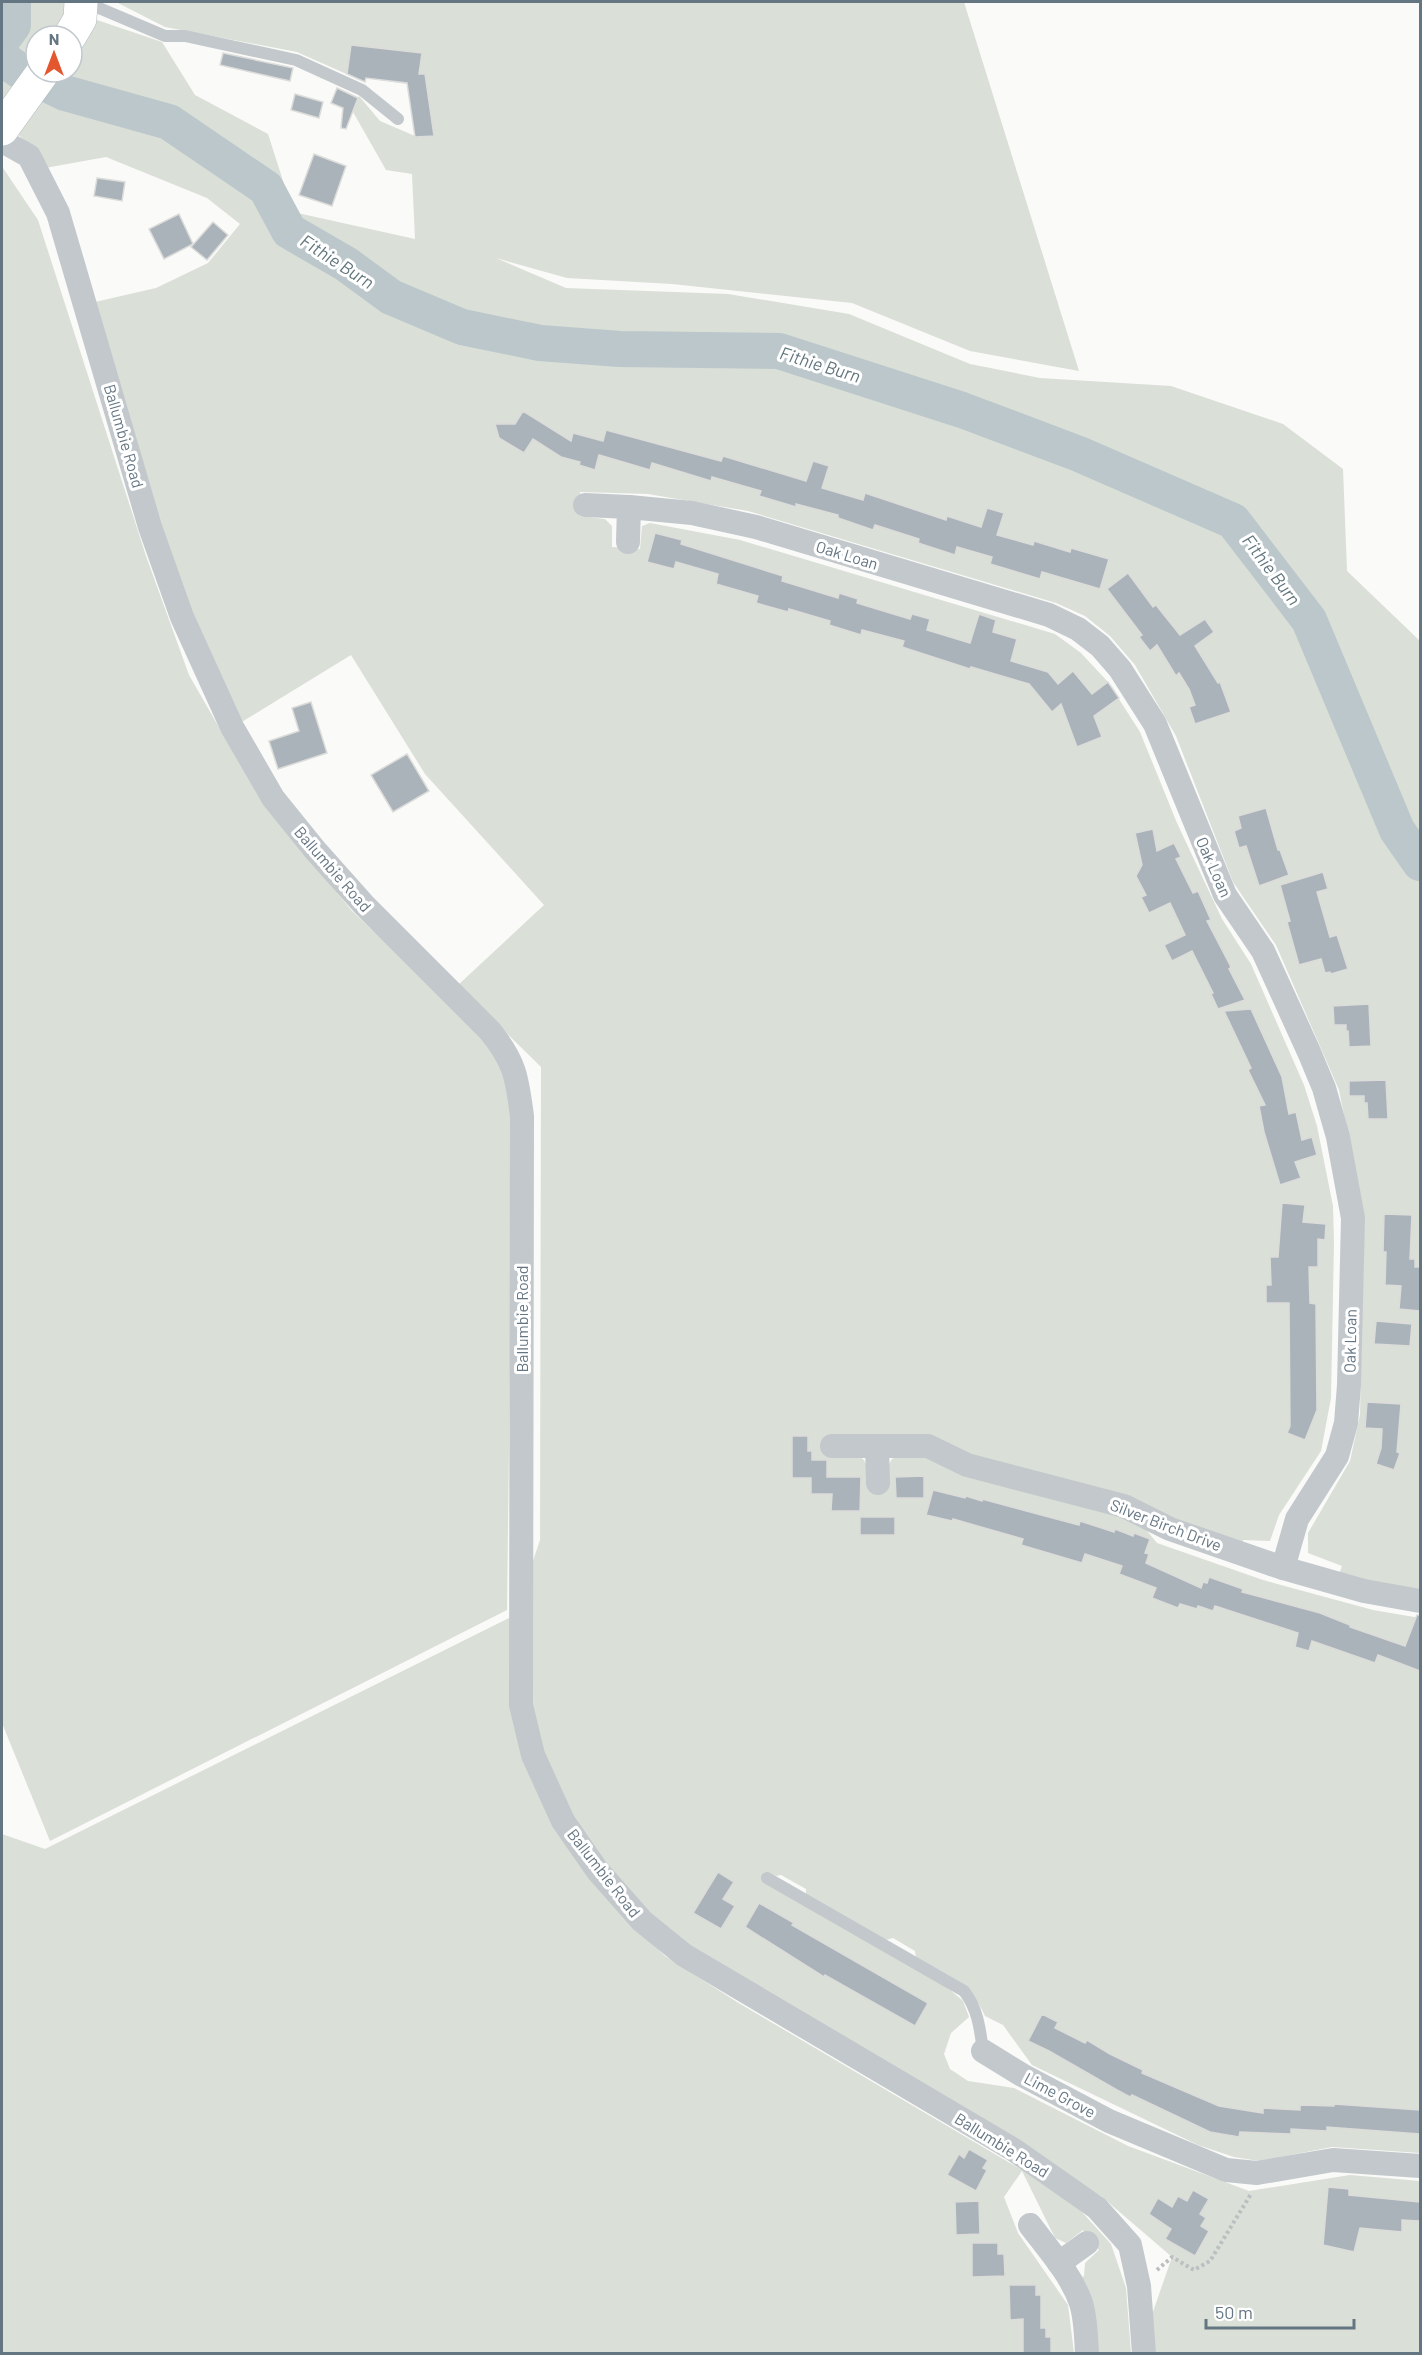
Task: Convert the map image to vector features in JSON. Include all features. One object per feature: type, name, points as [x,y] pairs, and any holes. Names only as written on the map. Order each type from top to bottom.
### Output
[{"type":"street","points":[[77,24],[82,3]]},
{"type":"street","points":[[10,117],[34,84]]},
{"type":"street","name":"Ballumbie Road","points":[[2,141],[29,156],[58,213],[150,527],[182,617],[231,727],[273,798],[315,850],[364,905],[490,1031],[507,1053],[518,1078],[522,1116],[521,1705],[533,1755],[563,1821],[597,1870],[642,1921],[684,1955],[1014,2150],[1097,2208],[1130,2245],[1139,2286],[1144,2354]]},
{"type":"street","name":"Oak Loan","points":[[585,505],[692,513],[756,527],[1049,615],[1078,629],[1100,646],[1120,669],[1155,724],[1225,895],[1263,951],[1324,1088],[1338,1137],[1353,1218],[1346,1423],[1337,1456],[1298,1519],[1283,1568]]},
{"type":"street","points":[[628,542],[629,507]]},
{"type":"street","name":"Silver Birch Drive","points":[[832,1446],[928,1446],[967,1465],[1124,1506],[1170,1529],[1283,1568],[1364,1591],[1420,1601]]},
{"type":"street","points":[[877,1446],[878,1483]]},
{"type":"street","name":"Lime Grove","points":[[983,2051],[1022,2075],[1100,2116],[1226,2170],[1264,2172],[1333,2160],[1420,2166]]},
{"type":"street","points":[[1030,2225],[1059,2263],[1081,2303],[1087,2354]]},
{"type":"street","points":[[1059,2263],[1087,2243]]},
{"type":"lane","points":[[82,3],[165,36],[185,36],[296,60],[362,90],[398,119]]},
{"type":"lane","name":"Lime Grove","points":[[767,1878],[964,1991],[973,2003],[978,2017],[983,2051]]},
{"type":"path","points":[[1156,2271],[1172,2257],[1194,2270],[1210,2261],[1264,2172]]},
{"type":"shaded area","points":[[2,2],[68,2],[70,18],[65,24],[24,24],[24,78],[2,108]]},
{"type":"shaded area","points":[[116,2],[964,2],[1079,371],[970,351],[852,303],[672,284],[567,278],[496,258],[566,288],[728,294],[849,314],[970,364],[1040,378],[1171,386],[1283,424],[1343,469],[1347,571],[1420,641],[1420,1592],[1377,1585],[1339,1574],[1342,1566],[1308,1553],[1308,1533],[1350,1461],[1360,1415],[1364,1216],[1339,1090],[1276,945],[1233,882],[1176,736],[1135,665],[1110,636],[1085,616],[1056,603],[748,511],[648,494],[580,492],[579,516],[605,519],[612,526],[612,547],[640,549],[642,526],[650,523],[740,540],[1055,634],[1081,653],[1108,682],[1140,732],[1177,823],[1222,919],[1251,964],[1304,1085],[1317,1126],[1333,1206],[1331,1398],[1321,1451],[1279,1515],[1270,1541],[1243,1540],[1242,1547],[1144,1512],[1131,1498],[969,1457],[929,1439],[833,1438],[832,1454],[861,1457],[867,1466],[870,1484],[887,1483],[886,1469],[892,1459],[904,1453],[934,1458],[965,1473],[1138,1520],[1157,1543],[1263,1580],[1373,1610],[1420,1618],[1420,2153],[1332,2147],[1259,2161],[1234,2157],[1198,2145],[1032,2065],[1003,2025],[985,2016],[979,2004],[965,1987],[916,1958],[915,1951],[893,1938],[886,1940],[806,1894],[806,1889],[781,1875],[776,1876],[770,1873],[765,1881],[948,1988],[963,2001],[969,2017],[951,2033],[944,2054],[950,2069],[968,2081],[1014,2088],[1128,2146],[1249,2191],[1350,2175],[1420,2181],[1420,2353],[1149,2353],[1147,2329],[1172,2257],[1101,2196],[902,2071],[686,1947],[624,1892],[614,1905],[665,1956],[737,2002],[1022,2170],[1081,2211],[1111,2244],[1126,2288],[1131,2353],[1097,2353],[1090,2301],[1080,2279],[1084,2276],[1085,2263],[1099,2250],[1083,2230],[1066,2243],[1055,2238],[1022,2171],[1004,2197],[1018,2233],[1068,2305],[1074,2353],[2,2353],[2,1834],[45,1849],[515,1615],[540,1540],[541,1067],[458,985],[544,905],[425,774],[351,655],[240,723],[207,653],[175,573],[138,458],[95,302],[156,288],[208,263],[240,224],[207,198],[106,157],[45,168],[37,152],[14,131],[47,84],[84,84],[84,33],[94,19],[162,42],[195,95],[268,134],[293,212],[415,239],[412,174],[386,170],[353,112],[359,96],[380,121],[415,136],[407,84],[351,76],[297,52],[165,27]]},
{"type":"shaded area","points":[[3,168],[38,220],[146,556],[189,675],[260,799],[352,911],[485,1037],[507,1073],[513,1116],[507,1610],[50,1841],[2,1723]]},
{"type":"building","points":[[351,45],[422,53],[419,74],[425,74],[434,136],[415,137],[407,83],[366,78],[365,82],[347,74]]},
{"type":"building","points":[[223,53],[293,68],[290,81],[220,65]]},
{"type":"building","points":[[337,88],[358,98],[346,129],[341,128],[343,108],[331,103]]},
{"type":"building","points":[[295,94],[323,102],[319,118],[291,110]]},
{"type":"building","points":[[314,154],[346,166],[332,206],[299,195]]},
{"type":"building","points":[[97,178],[125,182],[122,201],[94,196]]},
{"type":"building","points":[[179,214],[193,244],[164,259],[149,229]]},
{"type":"building","points":[[213,222],[228,235],[207,260],[191,247]]},
{"type":"building","points":[[523,411],[571,441],[573,433],[603,441],[606,430],[721,461],[723,456],[806,481],[813,461],[829,466],[822,488],[863,500],[865,493],[946,520],[947,516],[981,527],[987,508],[1004,513],[997,535],[1033,545],[1034,541],[1070,552],[1071,548],[1109,559],[1100,589],[1042,572],[1040,579],[990,564],[992,557],[957,547],[955,555],[918,543],[919,539],[875,525],[873,530],[838,518],[838,515],[796,504],[796,507],[759,496],[761,491],[712,477],[711,481],[652,463],[650,470],[599,455],[595,470],[579,465],[580,462],[561,457],[533,439],[524,453],[499,438],[495,424],[515,424]]},
{"type":"building","points":[[655,533],[682,540],[681,544],[783,576],[782,581],[838,598],[839,593],[858,599],[857,603],[910,619],[912,614],[930,619],[927,630],[970,643],[979,614],[996,620],[993,632],[1017,639],[1011,661],[1048,672],[1058,684],[1073,671],[1092,694],[1108,682],[1119,698],[1094,716],[1102,737],[1077,747],[1061,704],[1052,712],[1029,684],[971,667],[970,669],[902,647],[904,641],[862,630],[861,635],[829,625],[830,621],[789,609],[788,612],[756,603],[758,596],[716,584],[718,574],[676,562],[674,569],[647,562]]},
{"type":"building","points":[[1128,573],[1153,607],[1156,605],[1180,635],[1205,619],[1214,632],[1195,646],[1218,683],[1220,682],[1231,712],[1195,724],[1189,707],[1195,705],[1179,673],[1176,676],[1157,645],[1150,651],[1139,637],[1142,635],[1107,589]]},
{"type":"building","points":[[311,702],[327,753],[278,769],[269,741],[299,731],[292,708]]},
{"type":"building","points":[[407,754],[429,791],[393,812],[371,775]]},
{"type":"building","points":[[1266,808],[1278,850],[1280,850],[1289,875],[1259,886],[1246,846],[1239,848],[1234,831],[1241,828],[1238,816]]},
{"type":"building","points":[[1153,829],[1157,851],[1174,843],[1181,857],[1176,859],[1193,893],[1198,891],[1211,920],[1207,921],[1245,1000],[1218,1009],[1211,994],[1213,993],[1192,951],[1172,961],[1164,945],[1185,935],[1170,903],[1149,913],[1141,897],[1146,895],[1136,876],[1142,865],[1135,833]]},
{"type":"building","points":[[1323,872],[1328,889],[1317,892],[1330,937],[1337,935],[1348,969],[1331,974],[1330,972],[1325,973],[1321,959],[1299,965],[1280,885]]},
{"type":"building","points":[[1369,1004],[1371,1046],[1349,1047],[1346,1025],[1334,1025],[1333,1006]]},
{"type":"building","points":[[1251,1009],[1282,1077],[1289,1114],[1296,1112],[1302,1140],[1312,1137],[1317,1155],[1295,1162],[1301,1178],[1280,1185],[1264,1132],[1259,1106],[1265,1105],[1248,1070],[1251,1068],[1224,1011]]},
{"type":"building","points":[[1386,1080],[1388,1119],[1368,1119],[1364,1096],[1349,1096],[1349,1081]]},
{"type":"building","points":[[1282,1203],[1305,1205],[1303,1222],[1326,1224],[1325,1240],[1318,1239],[1318,1267],[1309,1267],[1310,1303],[1316,1304],[1317,1410],[1305,1440],[1287,1433],[1290,1426],[1289,1303],[1266,1303],[1266,1285],[1271,1285],[1270,1257],[1278,1257]]},
{"type":"building","points":[[1384,1214],[1412,1215],[1410,1259],[1415,1259],[1415,1267],[1420,1267],[1420,1311],[1399,1309],[1401,1286],[1385,1285]]},
{"type":"building","points":[[1376,1321],[1412,1324],[1410,1346],[1374,1344]]},
{"type":"building","points":[[1367,1402],[1401,1404],[1397,1452],[1400,1453],[1394,1470],[1376,1464],[1381,1448],[1382,1429],[1365,1428]]},
{"type":"building","points":[[792,1436],[808,1436],[808,1451],[812,1451],[812,1460],[827,1460],[827,1477],[861,1477],[860,1511],[831,1511],[832,1494],[811,1494],[811,1478],[792,1478]]},
{"type":"building","points":[[924,1476],[924,1498],[896,1498],[895,1477]]},
{"type":"building","points":[[933,1490],[965,1498],[966,1496],[982,1501],[982,1499],[1079,1525],[1080,1521],[1114,1532],[1115,1529],[1133,1536],[1134,1533],[1150,1539],[1145,1553],[1149,1554],[1146,1563],[1201,1588],[1203,1582],[1207,1583],[1209,1577],[1243,1589],[1242,1592],[1320,1613],[1350,1625],[1350,1627],[1405,1646],[1417,1615],[1420,1615],[1420,1671],[1378,1655],[1375,1663],[1312,1641],[1309,1651],[1295,1647],[1298,1633],[1215,1606],[1213,1611],[1180,1604],[1178,1608],[1152,1598],[1156,1588],[1119,1574],[1122,1566],[1085,1554],[1082,1563],[1021,1545],[1023,1539],[953,1519],[952,1521],[926,1515]]},
{"type":"building","points":[[860,1517],[895,1517],[895,1535],[860,1535]]},
{"type":"building","points":[[718,1872],[734,1882],[723,1899],[735,1906],[721,1929],[693,1913]]},
{"type":"building","points":[[759,1903],[794,1923],[792,1925],[928,2003],[915,2026],[825,1975],[824,1977],[745,1927]]},
{"type":"building","points":[[1042,2014],[1058,2022],[1055,2028],[1085,2043],[1087,2040],[1143,2070],[1142,2073],[1219,2106],[1263,2113],[1263,2108],[1300,2110],[1300,2105],[1334,2106],[1334,2104],[1420,2110],[1420,2134],[1327,2127],[1327,2131],[1291,2129],[1291,2134],[1240,2132],[1239,2137],[1210,2132],[1132,2095],[1130,2097],[1028,2041]]},
{"type":"building","points":[[969,2149],[988,2160],[983,2168],[987,2170],[976,2191],[947,2175],[959,2154],[964,2158]]},
{"type":"building","points":[[1328,2187],[1349,2189],[1349,2195],[1420,2202],[1420,2221],[1402,2220],[1402,2232],[1360,2228],[1354,2252],[1323,2245]]},
{"type":"building","points":[[1193,2190],[1209,2199],[1200,2214],[1206,2218],[1201,2226],[1209,2231],[1195,2256],[1165,2239],[1171,2229],[1149,2214],[1158,2198],[1172,2207],[1178,2196],[1187,2201]]},
{"type":"building","points":[[979,2201],[980,2234],[956,2235],[955,2202]]},
{"type":"building","points":[[972,2243],[998,2243],[998,2254],[1004,2254],[1005,2276],[972,2277]]},
{"type":"building","points":[[1009,2285],[1036,2285],[1036,2295],[1041,2295],[1041,2328],[1046,2328],[1046,2337],[1051,2337],[1051,2354],[1023,2354],[1023,2319],[1010,2320]]},
{"type":"waterway","name":"Fithie Burn","points":[[2,40],[13,25],[13,2]]},
{"type":"waterway","name":"Fithie Burn","points":[[2,58],[20,71],[65,93],[169,122],[266,188],[289,231],[346,264],[391,297],[462,327],[540,343],[620,349],[779,351],[962,410],[1079,454],[1233,521],[1309,620],[1397,830],[1420,863]]}]
